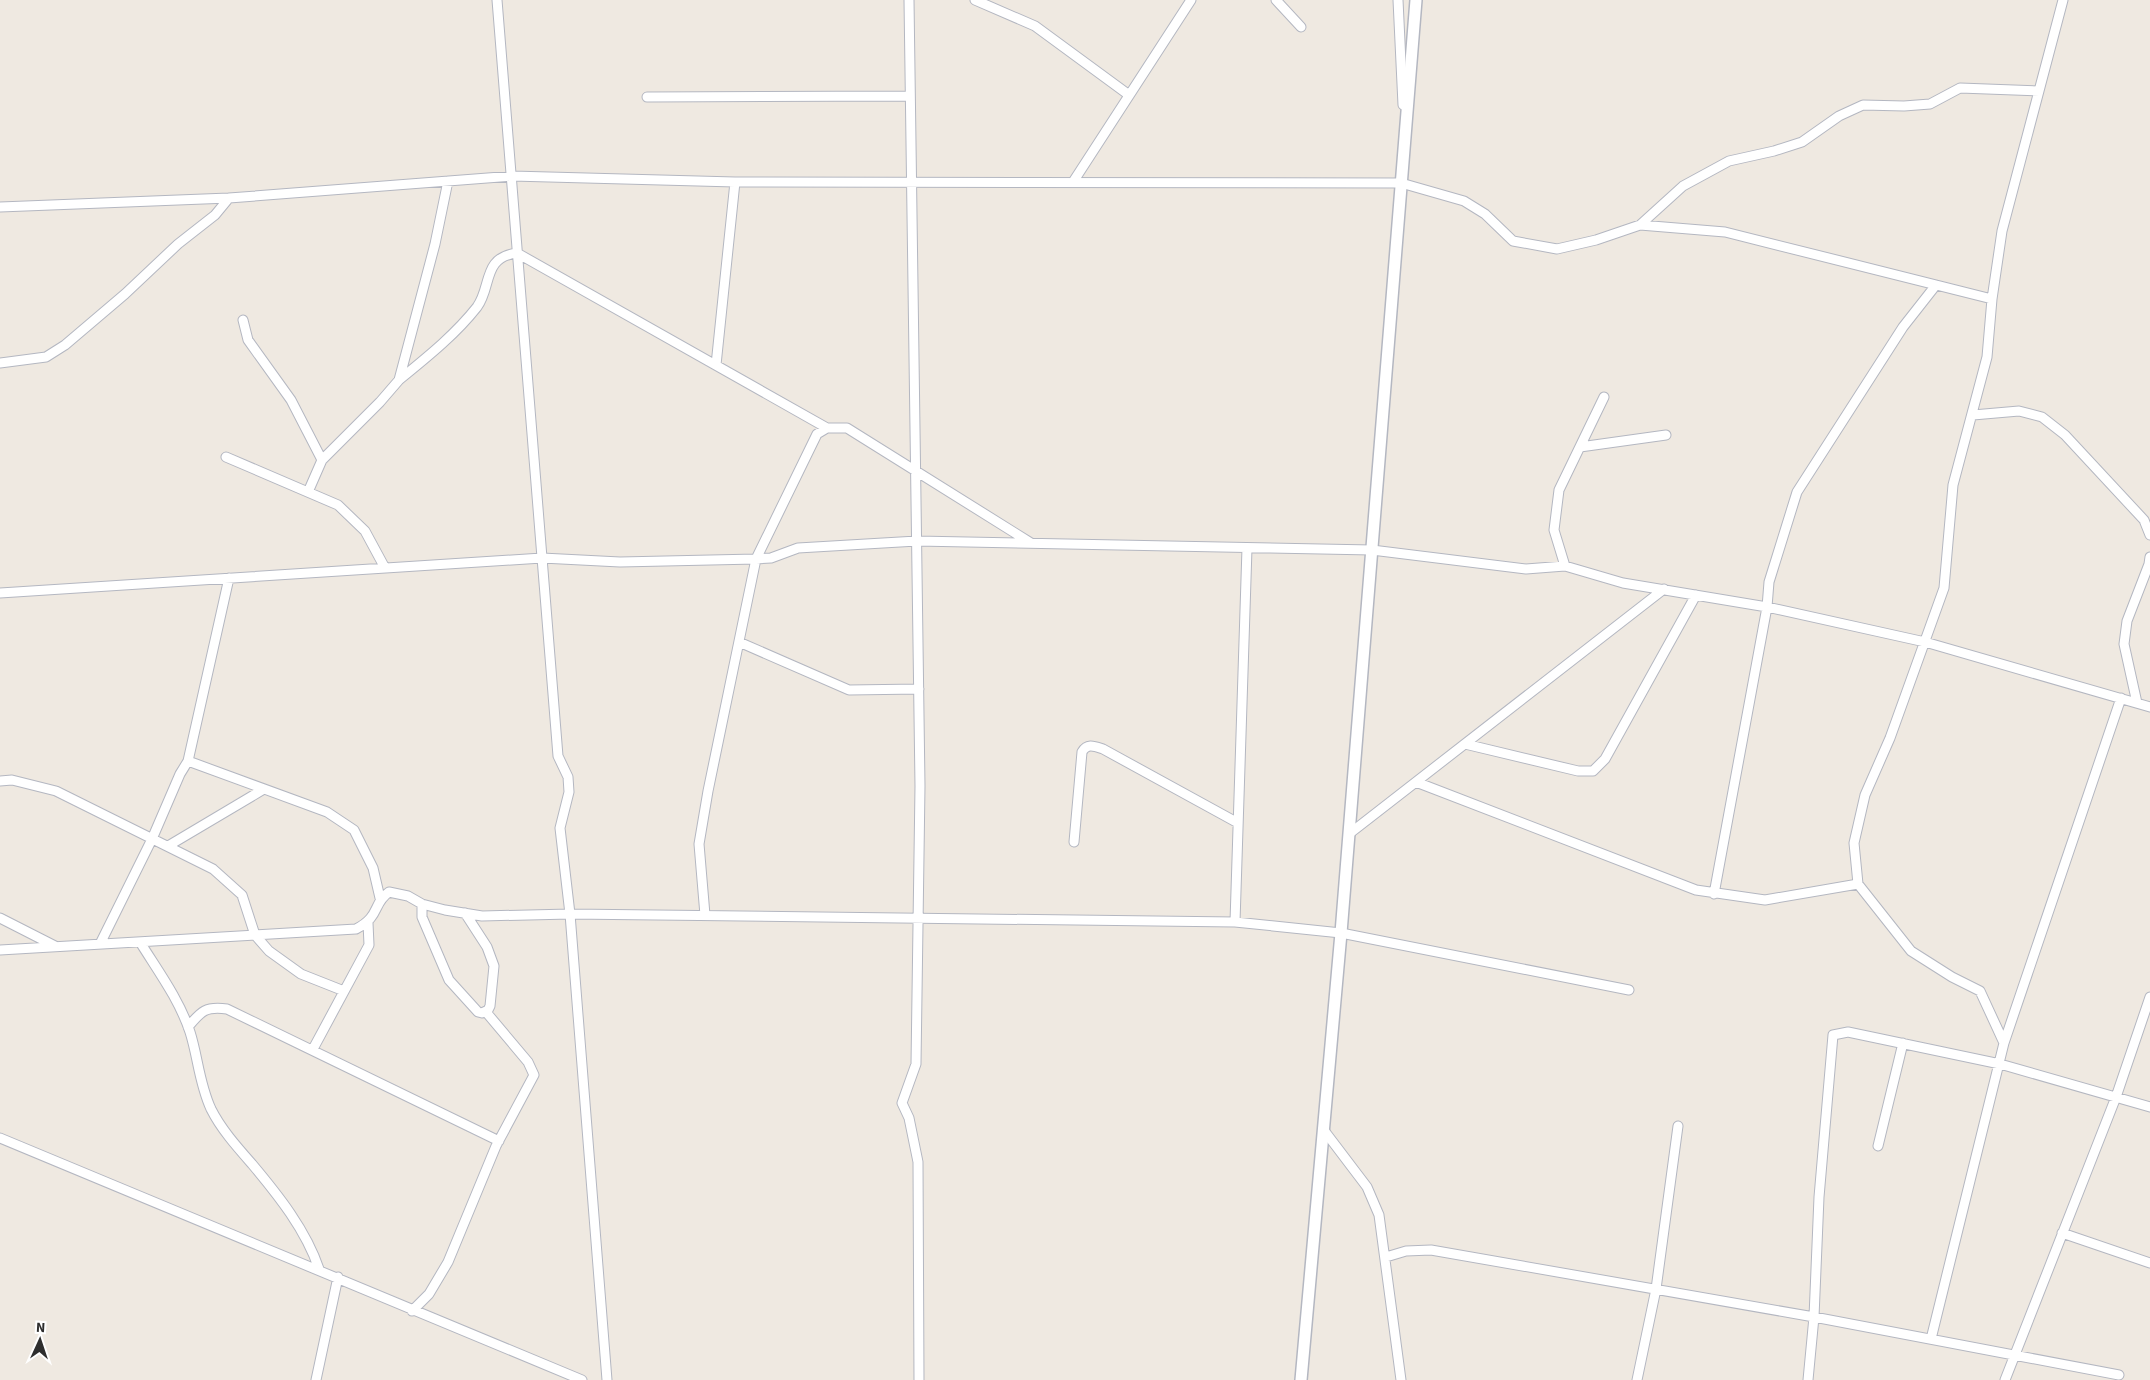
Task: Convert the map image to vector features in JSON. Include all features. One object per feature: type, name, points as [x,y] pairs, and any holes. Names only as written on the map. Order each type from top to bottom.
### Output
[{"type":"street","points":[[497,0],[558,756],[568,777],[569,792],[560,828],[570,914],[607,1380]]},
{"type":"street","points":[[909,0],[920,786],[916,1064],[902,1103],[909,1118],[918,1162],[919,1380]]},
{"type":"street","points":[[975,0],[1035,26],[1129,95]]},
{"type":"street","points":[[1073,182],[1190,0]]},
{"type":"street","points":[[1276,0],[1301,27]]},
{"type":"street","points":[[1398,0],[1405,138]]},
{"type":"street","points":[[1301,1380],[1341,933],[1416,0]]},
{"type":"street","points":[[2004,1042],[1980,991],[1952,977],[1911,951],[1858,884],[1854,843],[1865,795],[1890,738],[1944,588],[1953,485],[1973,416],[1987,357],[1992,299],[2002,231],[2063,0]]},
{"type":"street","points":[[0,207],[229,198],[512,176],[735,182],[1401,183],[1464,201],[1486,214],[1513,241],[1557,249],[1596,240],[1640,225],[1683,186],[1729,161],[1774,151],[1802,142],[1839,116],[1863,105],[1904,106],[1930,104],[1960,88],[2039,91]]},
{"type":"street","points":[[647,97],[910,96]]},
{"type":"street","points":[[399,380],[435,244],[448,181]]},
{"type":"street","points":[[716,366],[735,182]]},
{"type":"street","points":[[0,363],[46,357],[65,345],[125,294],[178,244],[214,215],[229,198]]},
{"type":"street","points":[[1640,225],[1725,232],[1992,299]]},
{"type":"street","points":[[308,492],[322,460],[380,402],[399,380],[441,345],[478,306],[489,274],[498,259],[517,253],[827,428],[847,428],[1030,544]]},
{"type":"street","points":[[1714,894],[1767,606],[1769,582],[1797,492],[1903,327],[1936,285]]},
{"type":"street","points":[[243,320],[248,340],[290,400],[322,460]]},
{"type":"street","points":[[1566,566],[1554,530],[1559,490],[1604,397]]},
{"type":"street","points":[[1973,416],[2019,411],[2042,417],[2065,435],[2147,517],[2150,535]]},
{"type":"street","points":[[705,915],[699,844],[756,559],[817,434],[827,428]]},
{"type":"street","points":[[1580,447],[1666,435]]},
{"type":"street","points":[[226,457],[338,505],[365,531],[385,568]]},
{"type":"street","points":[[0,593],[542,558],[620,562],[756,559],[771,558],[798,548],[917,541],[1372,550],[1526,569],[1566,566],[1623,583],[1767,606],[1924,642],[2150,707]]},
{"type":"street","points":[[1235,922],[1247,548]]},
{"type":"street","points":[[2137,703],[2134,681],[2124,644],[2127,621],[2150,564],[2150,557]]},
{"type":"street","points":[[100,944],[152,838],[180,774],[188,761],[230,578]]},
{"type":"street","points":[[1349,834],[1664,590]]},
{"type":"street","points":[[1465,744],[1578,771],[1593,771],[1605,759],[1696,595]]},
{"type":"street","points":[[739,642],[849,690],[919,689]]},
{"type":"street","points":[[1931,1340],[2004,1042],[2121,698]]},
{"type":"street","points":[[1074,842],[1082,752],[1084,747],[1088,746],[1103,749],[1238,824]]},
{"type":"street","points":[[0,950],[356,929],[368,922],[376,912],[380,898],[373,868],[354,830],[326,812],[188,761]]},
{"type":"street","points":[[0,782],[12,780],[56,791],[213,869],[242,895],[256,935],[269,951],[301,974],[344,991]]},
{"type":"street","points":[[1416,782],[1696,890],[1765,900],[1858,884]]},
{"type":"street","points":[[168,846],[264,789]]},
{"type":"street","points":[[380,898],[389,892],[408,896],[422,904],[482,916],[570,914],[705,915],[1235,922],[1341,933],[1629,990]]},
{"type":"street","points":[[412,1311],[428,1294],[448,1262],[498,1141],[534,1075],[528,1062],[486,1012],[478,1012],[448,980],[422,917],[422,904]]},
{"type":"street","points":[[465,914],[488,947],[494,966],[490,1006],[486,1012]]},
{"type":"street","points":[[0,918],[57,947]]},
{"type":"street","points":[[313,1050],[369,945],[368,922]]},
{"type":"street","points":[[140,942],[176,1000],[188,1027],[199,1079],[211,1110],[229,1136],[274,1190],[308,1243],[319,1269]]},
{"type":"street","points":[[2005,1380],[2116,1097],[2150,997]]},
{"type":"street","points":[[188,1027],[200,1012],[212,1007],[227,1009],[498,1141]]},
{"type":"street","points":[[1808,1380],[1814,1317],[1819,1197],[1833,1035],[1848,1032],[2000,1064],[2150,1107]]},
{"type":"street","points":[[1878,1146],[1902,1043]]},
{"type":"street","points":[[1637,1380],[1656,1289],[1678,1126]]},
{"type":"street","points":[[1324,1129],[1367,1187],[1379,1215],[1401,1380]]},
{"type":"street","points":[[0,1138],[319,1269],[412,1311],[582,1380]]},
{"type":"street","points":[[2062,1233],[2150,1263]]},
{"type":"street","points":[[1386,1257],[1406,1252],[1431,1250],[1814,1317],[2119,1375]]},
{"type":"street","points":[[316,1380],[338,1277]]}]
